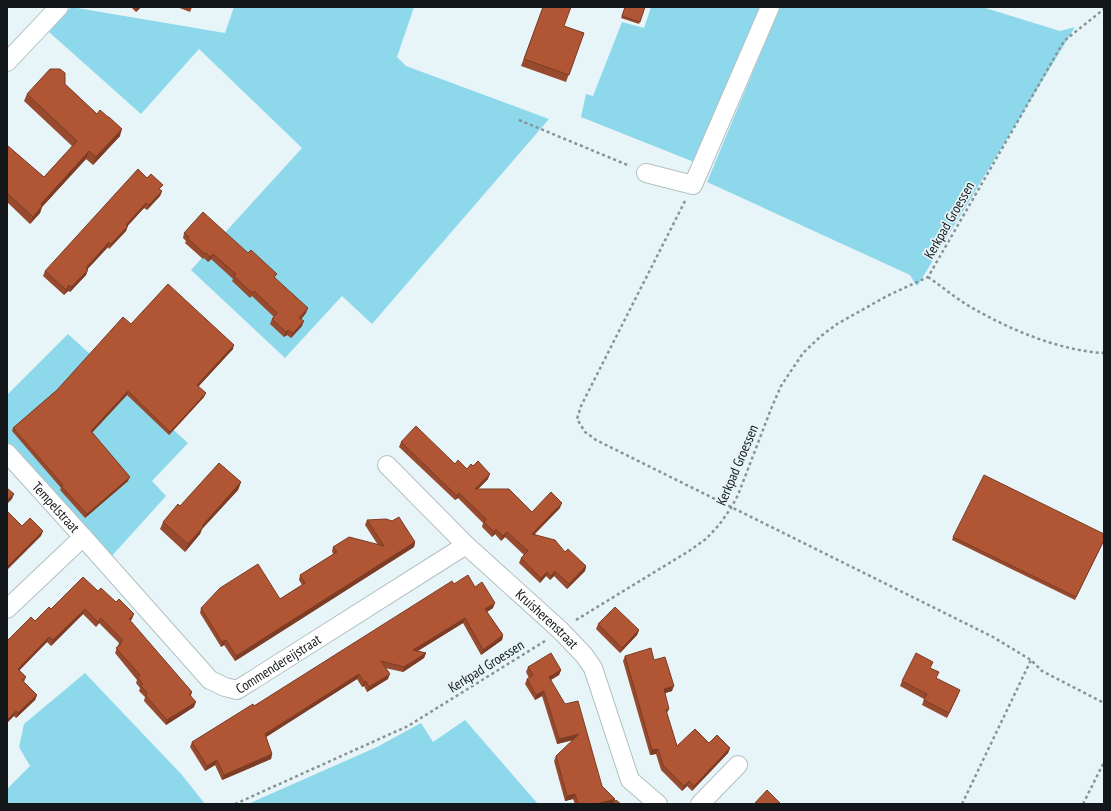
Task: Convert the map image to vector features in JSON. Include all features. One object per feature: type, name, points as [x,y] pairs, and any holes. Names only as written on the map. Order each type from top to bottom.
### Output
[{"type":"street","points":[[7,62],[59,7]]},
{"type":"street","points":[[646,172],[693,185],[770,7]]},
{"type":"street","name":"Tempelstraat","points":[[7,453],[82,537],[7,609]]},
{"type":"street","name":"Kruisherenstraat","points":[[387,465],[466,545],[560,630],[584,655],[593,668],[630,780],[658,804]]},
{"type":"street","name":"Commendereijstraat","points":[[82,537],[210,680],[225,687],[237,690],[466,545]]},
{"type":"street","points":[[700,804],[738,766]]},
{"type":"path","name":"Kerkpad Groessen","points":[[235,804],[408,726],[689,551],[706,538],[720,525],[738,495],[770,409],[781,386],[803,353],[821,336],[837,324],[886,296],[928,277],[1064,41],[1104,9]]},
{"type":"path","points":[[519,120],[646,172]]},
{"type":"path","points":[[693,185],[584,400],[577,419],[585,432],[596,440],[731,508],[993,637],[1031,660],[1042,671],[1104,703]]},
{"type":"path","points":[[928,277],[975,310],[1029,336],[1089,352],[1104,353]]},
{"type":"path","points":[[962,804],[1031,660]]},
{"type":"path","points":[[1083,804],[1104,762]]},
{"type":"shaded area","points":[[71,7],[225,33],[234,7],[414,7],[397,57],[406,66],[549,119],[372,324],[342,296],[285,358],[191,270],[302,148],[199,49],[141,114],[49,32]]},
{"type":"shaded area","points":[[651,7],[761,7],[694,162],[581,117],[586,94],[593,96],[622,22],[644,28]]},
{"type":"shaded area","points":[[780,7],[982,7],[1060,31],[1075,27],[918,285],[916,285],[910,275],[707,182]]},
{"type":"shaded area","points":[[68,334],[188,443],[152,481],[166,496],[110,558],[7,443],[7,395]]},
{"type":"shaded area","points":[[85,673],[182,775],[205,804],[7,804],[7,789],[30,766],[19,747],[24,724]]},
{"type":"shaded area","points":[[465,720],[538,804],[248,804],[377,747],[421,723],[433,742]]},
{"type":"building","points":[[543,7],[571,7],[564,26],[584,33],[569,75],[524,59]]},
{"type":"building","points":[[625,7],[645,7],[640,22],[622,16]]},
{"type":"building","points":[[50,69],[60,69],[65,73],[65,84],[97,114],[100,110],[122,129],[96,157],[89,151],[41,204],[42,206],[33,217],[7,193],[7,147],[8,146],[44,177],[77,141],[27,94]]},
{"type":"building","points":[[138,169],[147,178],[151,174],[163,185],[159,189],[162,191],[149,205],[146,203],[126,225],[128,226],[111,244],[109,242],[86,268],[88,270],[71,287],[69,285],[66,290],[45,271]]},
{"type":"building","points":[[203,212],[248,253],[251,250],[277,274],[274,277],[308,308],[299,318],[304,321],[293,333],[288,330],[286,332],[272,319],[277,313],[254,291],[252,293],[234,276],[236,274],[213,254],[210,257],[206,253],[205,254],[187,238],[189,237],[184,233]]},
{"type":"building","points":[[168,284],[234,345],[197,385],[206,393],[170,432],[128,391],[91,431],[130,477],[87,514],[61,486],[63,485],[13,428],[57,390],[123,317],[131,324]]},
{"type":"building","points":[[416,426],[455,464],[458,460],[467,469],[471,464],[473,466],[478,461],[490,474],[475,489],[509,489],[532,512],[551,492],[562,503],[532,534],[555,540],[565,552],[568,549],[586,566],[569,584],[555,571],[551,576],[547,572],[541,578],[521,558],[528,551],[507,532],[503,536],[496,529],[494,532],[484,522],[486,519],[459,493],[457,496],[401,442]]},
{"type":"building","points":[[219,463],[241,482],[188,544],[163,522],[178,504],[180,506]]},
{"type":"building","points":[[984,475],[1104,534],[1104,540],[1076,597],[953,537]]},
{"type":"building","points":[[7,488],[14,494],[7,500]]},
{"type":"building","points":[[7,511],[22,526],[30,518],[43,531],[7,567]]},
{"type":"building","points":[[399,517],[415,542],[236,656],[226,640],[222,642],[201,608],[220,588],[258,564],[280,599],[305,583],[300,575],[337,552],[333,547],[349,537],[384,546],[367,520],[386,519],[392,521]]},
{"type":"building","points":[[468,575],[475,587],[482,582],[495,603],[485,609],[503,635],[483,650],[465,618],[413,650],[426,653],[404,667],[381,661],[390,674],[369,687],[366,681],[364,682],[359,674],[265,734],[272,754],[224,775],[217,760],[207,766],[192,742],[253,704],[254,706],[452,581],[454,584]]},
{"type":"building","points":[[83,577],[98,591],[101,588],[116,602],[119,599],[134,614],[129,619],[192,692],[189,694],[196,702],[167,720],[146,696],[147,692],[141,686],[143,684],[138,678],[140,675],[116,648],[123,640],[101,618],[98,622],[85,609],[53,640],[49,637],[18,669],[26,677],[22,680],[37,695],[18,713],[16,711],[7,720],[7,641],[31,617],[35,621],[49,607],[51,609]]},
{"type":"building","points":[[615,607],[639,630],[622,648],[598,624]]},
{"type":"building","points":[[651,648],[654,660],[665,657],[674,686],[664,689],[669,709],[666,710],[677,746],[695,729],[709,743],[717,735],[730,748],[694,786],[689,781],[684,786],[663,765],[658,749],[652,750],[625,656]]},
{"type":"building","points":[[551,653],[561,670],[549,677],[565,704],[578,701],[602,786],[615,799],[597,804],[578,804],[575,794],[567,796],[556,756],[579,734],[559,739],[544,691],[536,695],[527,679],[533,675],[528,667]]},
{"type":"building","points":[[916,653],[933,662],[930,668],[939,672],[936,678],[960,690],[949,713],[924,700],[927,694],[902,681]]},
{"type":"building","points":[[767,790],[781,804],[754,804]]},
{"type":"building","points":[[616,800],[621,804],[612,804]]}]
